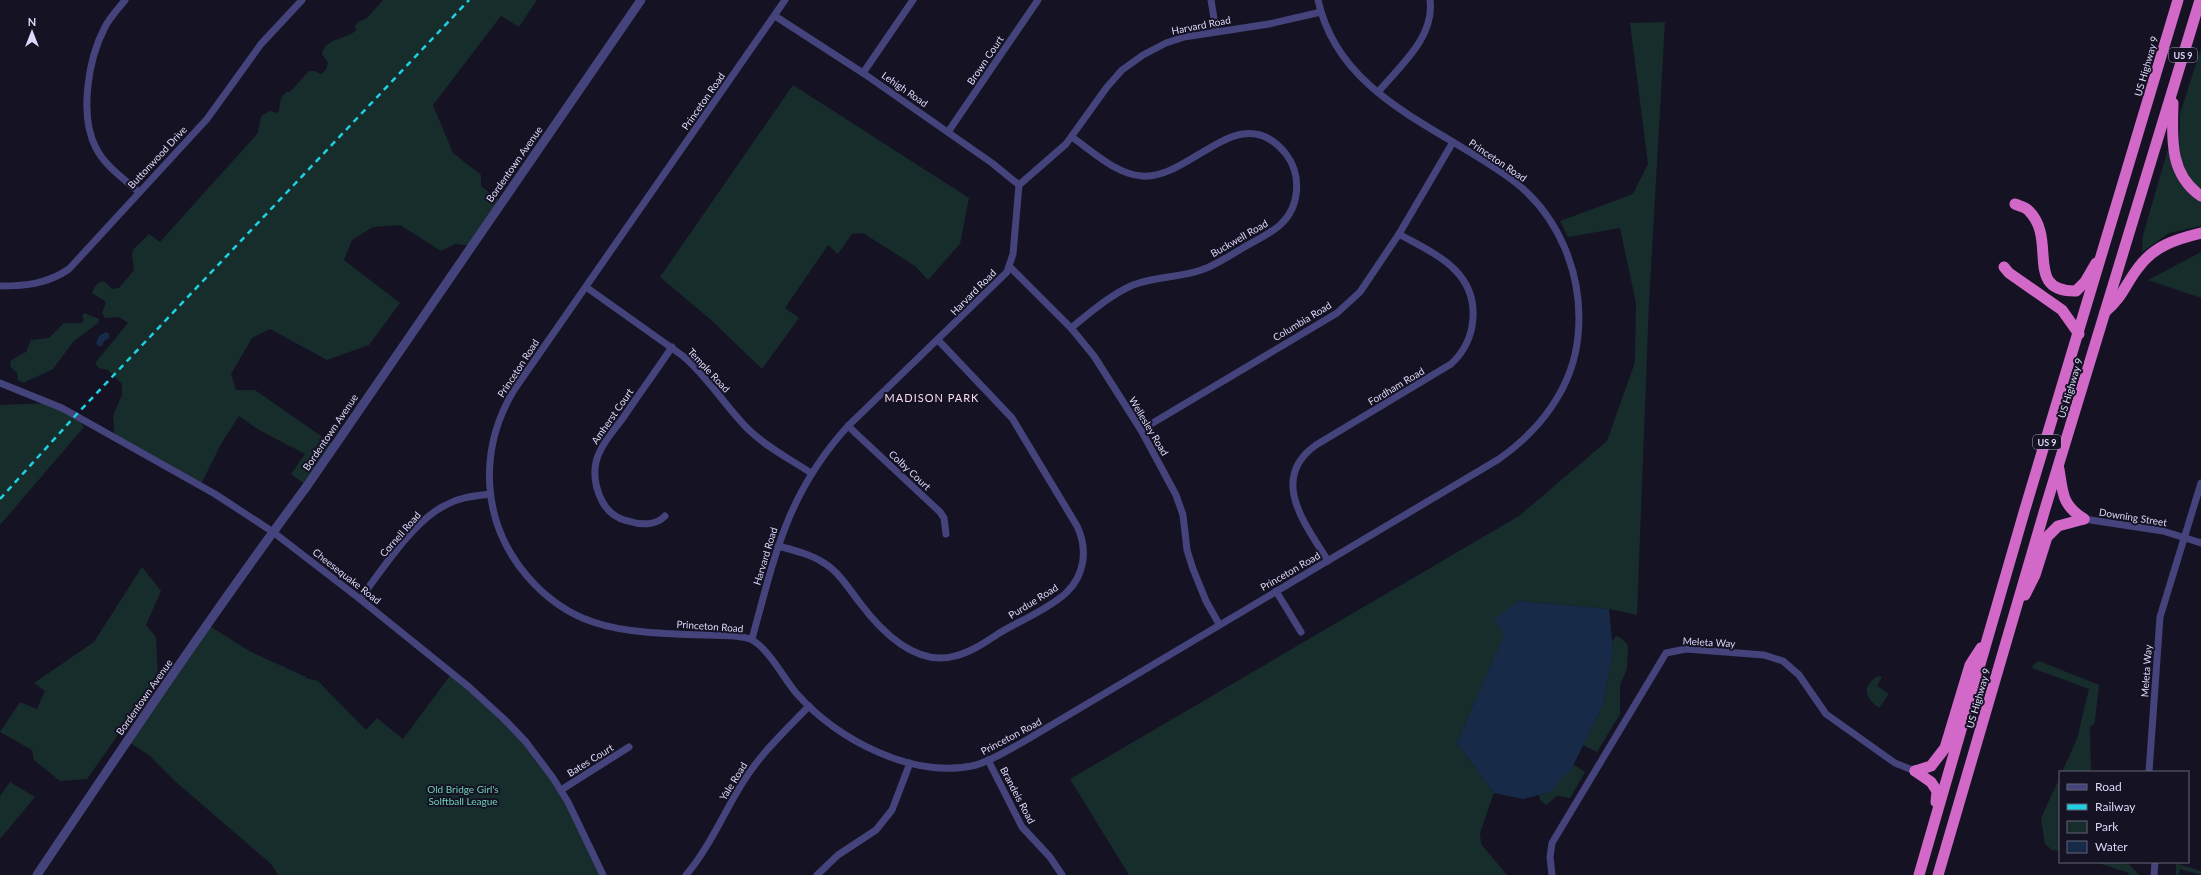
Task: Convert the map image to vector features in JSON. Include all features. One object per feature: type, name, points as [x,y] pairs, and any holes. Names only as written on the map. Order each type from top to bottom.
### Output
[{"type":"highway","name":"US Highway 9","points":[[1938,875],[2104,313],[2200,0]]},
{"type":"highway","name":"US Highway 9","points":[[1919,875],[1988,637],[2105,249],[2176,4]]},
{"type":"highway","points":[[2173,89],[2172,140],[2175,160],[2179,172],[2186,182],[2201,196]]},
{"type":"highway","points":[[2015,204],[2028,210],[2036,222],[2042,236],[2046,278],[2057,288],[2076,291],[2085,282],[2105,249]]},
{"type":"highway","points":[[2104,313],[2118,302],[2138,267],[2156,251],[2173,240],[2201,233]]},
{"type":"highway","points":[[2004,266],[2014,277],[2062,310],[2079,334]]},
{"type":"highway","points":[[2059,465],[2066,504],[2073,512],[2084,519]]},
{"type":"highway","points":[[2011,625],[2035,575],[2047,537],[2058,526],[2084,519]]},
{"type":"highway","points":[[1915,771],[1931,766],[1945,748],[1970,665],[1988,637]]},
{"type":"highway","points":[[1915,771],[1931,782],[1937,791],[1936,807],[1925,851]]},
{"type":"street","points":[[125,0],[105,27],[93,58],[88,92],[88,123],[90,137],[105,161],[139,192]]},
{"type":"street","name":"Buttonwood Drive","points":[[0,286],[43,283],[69,269],[207,118],[261,44],[302,0]]},
{"type":"street","name":"Bordentown Avenue","points":[[37,875],[127,741],[641,0]]},
{"type":"street","name":"Princeton Road","points":[[786,0],[521,379],[506,403],[491,449],[489,466],[490,494],[498,529],[513,558],[541,592],[566,610],[594,622],[612,627],[735,636],[752,639],[766,653],[809,706],[848,736],[910,764],[927,768],[945,769],[968,766],[988,760],[1023,742],[1219,624],[1499,459],[1526,438],[1540,424],[1552,408],[1564,385],[1578,341],[1578,297],[1570,264],[1556,229],[1537,202],[1517,184],[1453,142],[1404,113],[1357,74],[1344,58],[1321,12],[1318,0]]},
{"type":"street","points":[[863,72],[913,0]]},
{"type":"street","name":"Brown Court","points":[[948,132],[1038,0]]},
{"type":"street","points":[[1211,0],[1216,31]]},
{"type":"street","points":[[1378,92],[1423,36],[1430,20],[1430,0]]},
{"type":"street","name":"Harvard Road","points":[[752,639],[778,546],[794,504],[811,473],[825,452],[848,426],[1003,277],[1010,267],[1014,246],[1019,185],[1072,137],[1107,87],[1135,60],[1173,40],[1216,31],[1269,24],[1321,12]]},
{"type":"street","name":"Lehigh Road","points":[[775,16],[863,72],[948,132],[1019,185]]},
{"type":"street","name":"Buckwell Road","points":[[1071,328],[1108,299],[1121,291],[1148,281],[1204,269],[1273,230],[1288,216],[1296,198],[1297,186],[1293,166],[1284,151],[1270,140],[1255,135],[1242,134],[1229,137],[1171,171],[1149,177],[1132,175],[1116,168],[1072,137]]},
{"type":"street","name":"Columbia Road","points":[[1141,430],[1337,313],[1360,292],[1399,234],[1453,142]]},
{"type":"street","name":"Fordham Road","points":[[1328,561],[1294,502],[1293,481],[1300,460],[1316,445],[1451,364],[1464,349],[1472,327],[1473,304],[1461,276],[1440,258],[1399,234]]},
{"type":"street","name":"Wellesley Road","points":[[1010,267],[1071,328],[1103,369],[1141,430],[1176,495],[1182,515],[1192,569],[1206,601],[1219,624]]},
{"type":"street","name":"Temple Road","points":[[586,287],[672,348],[697,369],[740,419],[758,437],[811,473]]},
{"type":"street","name":"Purdue Road","points":[[778,546],[824,563],[838,575],[884,631],[912,650],[935,657],[957,656],[979,646],[1060,597],[1074,584],[1079,574],[1084,557],[1084,544],[1077,526],[1012,418],[938,340]]},
{"type":"street","name":"Amherst Court","points":[[665,516],[658,521],[648,524],[628,521],[617,516],[607,508],[601,498],[595,482],[595,470],[602,446],[672,348]]},
{"type":"street","name":"Cheesequake Road","points":[[0,383],[76,415],[215,494],[273,532],[360,599],[499,714],[535,754],[561,790],[577,817],[603,875]]},
{"type":"street","name":"Colby Court","points":[[848,426],[940,512],[944,518],[946,534]]},
{"type":"street","points":[[2184,538],[2201,484]]},
{"type":"street","name":"Cornell Road","points":[[360,599],[417,527],[429,516],[455,501],[490,494]]},
{"type":"street","name":"Downing Street","points":[[2084,519],[2163,531],[2201,544]]},
{"type":"street","name":"Meleta Way","points":[[2150,771],[2158,630],[2160,617],[2184,538]]},
{"type":"street","points":[[1276,591],[1300,632]]},
{"type":"street","name":"Meleta Way","points":[[1552,875],[1550,857],[1552,843],[1666,652],[1686,649],[1764,655],[1782,661],[1799,675],[1826,714],[1895,763],[1915,771]]},
{"type":"street","name":"Yale Road","points":[[686,875],[699,858],[754,766],[809,706]]},
{"type":"street","name":"Bates Court","points":[[561,790],[629,747]]},
{"type":"street","name":"Brandeis Road","points":[[988,760],[1022,827],[1050,857],[1062,875]]},
{"type":"street","points":[[817,875],[838,855],[876,830],[892,810],[910,764]]},
{"type":"street","points":[[2154,875],[2155,863]]},
{"type":"green space","points":[[383,0],[537,0],[519,27],[501,16],[433,105],[453,153],[481,175],[481,186],[501,202],[471,246],[455,244],[441,251],[400,225],[373,227],[352,240],[344,260],[400,303],[369,345],[327,360],[270,329],[252,338],[231,374],[236,390],[255,390],[334,445],[307,486],[291,474],[305,454],[259,430],[239,416],[221,444],[200,486],[115,438],[113,416],[122,395],[122,384],[108,370],[99,368],[95,363],[128,323],[119,317],[105,318],[102,313],[106,302],[92,293],[98,284],[104,281],[112,289],[119,288],[134,270],[132,256],[133,250],[149,234],[160,242],[258,133],[261,116],[270,111],[277,113],[281,98],[286,92],[290,92],[309,71],[315,71],[321,74],[326,70],[328,63],[322,54],[324,48],[328,44],[347,36],[356,30],[355,26],[358,22],[367,18]]},
{"type":"green space","points":[[1665,22],[1649,303],[1637,615],[1609,609],[1519,601],[1457,743],[1494,793],[1480,833],[1481,844],[1507,875],[1129,875],[1070,779],[1519,516],[1607,441],[1635,362],[1636,303],[1620,228],[1568,237],[1560,221],[1633,194],[1648,164],[1630,23]]},
{"type":"green space","points":[[2201,48],[2201,190],[2195,188],[2179,156],[2180,114]]},
{"type":"green space","points":[[793,85],[969,198],[960,244],[928,280],[915,266],[863,233],[852,234],[838,254],[828,245],[785,308],[799,318],[762,369],[711,320],[660,277]]},
{"type":"green space","points":[[2168,149],[2172,164],[2179,180],[2188,193],[2201,201],[2201,226],[2169,233],[2142,252],[2143,235]]},
{"type":"green space","points":[[2201,252],[2201,298],[2148,280]]},
{"type":"green space","points":[[84,313],[99,319],[98,323],[74,341],[53,369],[23,383],[18,380],[17,373],[10,366],[11,360],[26,352],[31,340],[49,338],[64,323],[82,323],[84,320],[82,316]]},
{"type":"green space","points":[[50,403],[76,415],[84,427],[0,525],[0,405]]},
{"type":"green space","points":[[142,567],[161,591],[146,625],[156,637],[158,678],[87,779],[60,781],[34,760],[32,750],[0,732],[20,702],[37,709],[45,691],[34,683],[94,642]]},
{"type":"green space","name":"Old Bridge Girl's Solftball League","points":[[208,625],[251,652],[306,677],[305,678],[318,681],[366,730],[377,718],[403,739],[452,673],[495,710],[553,778],[603,875],[278,875],[271,864],[176,782],[149,755],[127,741]]},
{"type":"green space","points":[[1616,636],[1621,638],[1628,645],[1627,669],[1620,685],[1620,714],[1597,752],[1583,745],[1603,705],[1613,652],[1612,642]]},
{"type":"green space","points":[[2039,661],[2099,685],[2095,721],[2090,727],[2091,771],[2062,771],[2077,739],[2089,689],[2032,668],[2034,664]]},
{"type":"green space","points":[[1878,676],[1882,677],[1877,686],[1889,694],[1879,708],[1868,696],[1867,692],[1869,684]]},
{"type":"green space","points":[[1574,765],[1585,772],[1570,798],[1557,796],[1546,805],[1540,800],[1539,795],[1550,792]]},
{"type":"green space","points":[[2059,779],[2059,851],[2052,850],[2045,844],[2041,818]]},
{"type":"green space","points":[[10,782],[35,797],[0,839],[0,796]]},
{"type":"green space","points":[[2098,863],[2125,863],[2130,865],[2139,875],[2128,875],[2129,873]]},
{"type":"green space","points":[[2176,863],[2201,871],[2201,875],[2180,869],[2179,875],[2176,875]]},
{"type":"water","points":[[106,332],[109,334],[109,338],[104,341],[102,346],[98,346],[96,343],[99,336]]},
{"type":"water","points":[[1519,601],[1609,609],[1613,652],[1603,705],[1572,768],[1550,792],[1523,799],[1494,793],[1457,743],[1504,635],[1494,619]]},
{"type":"railway","points":[[0,499],[76,415],[469,0]]},
{"type":"district","name":"MADISON PARK","points":[[932,397]]}]
